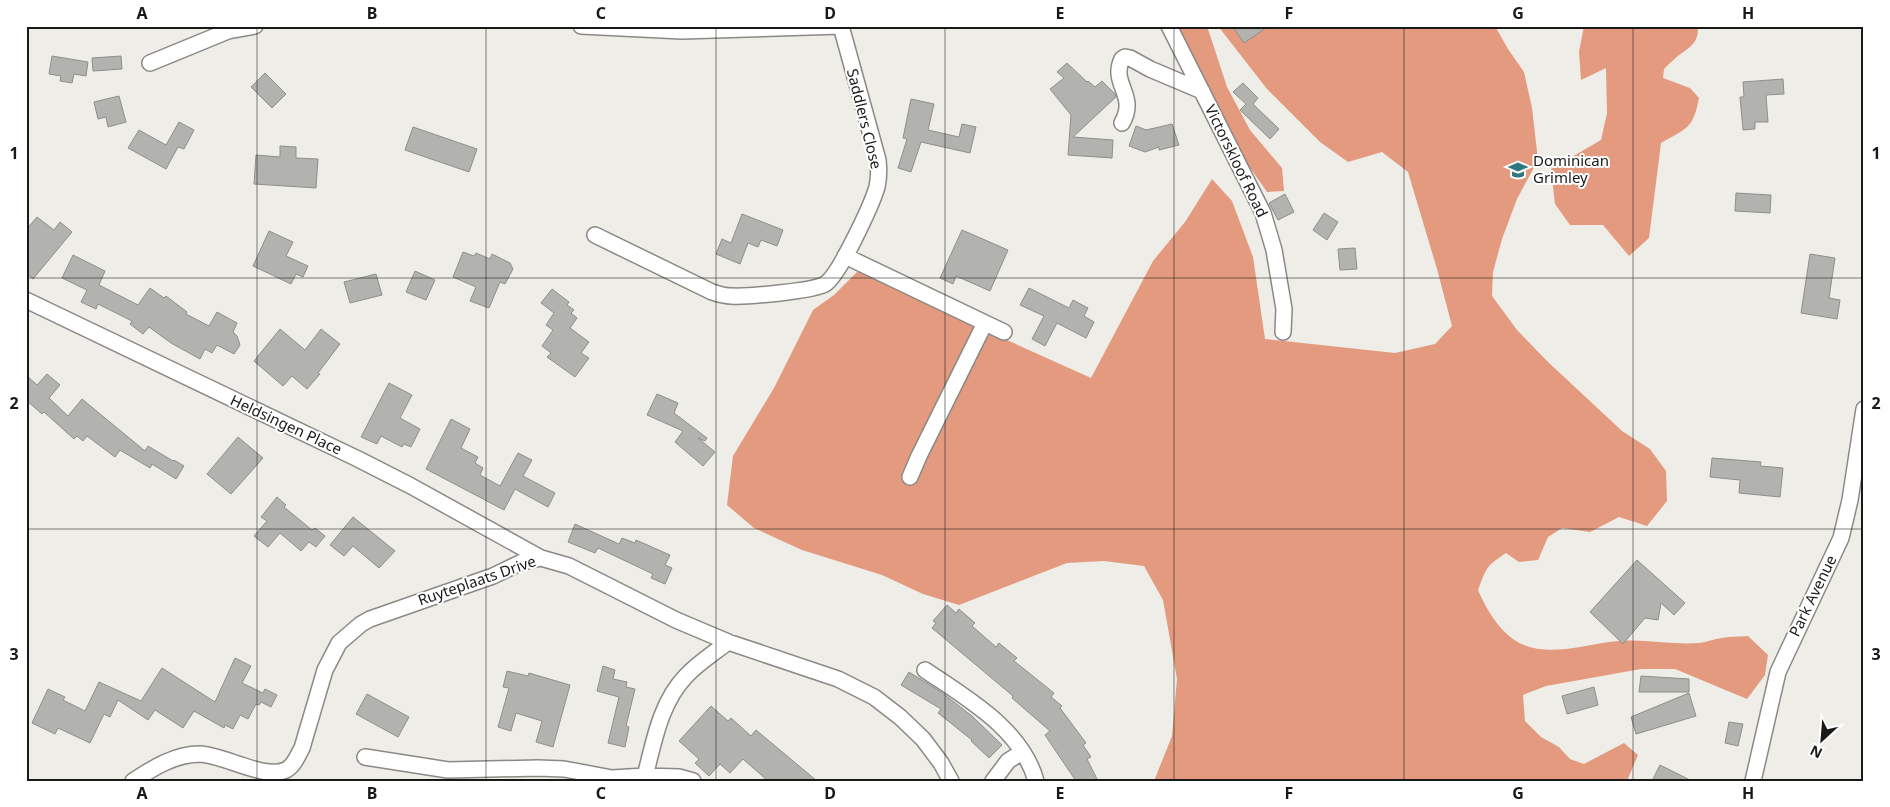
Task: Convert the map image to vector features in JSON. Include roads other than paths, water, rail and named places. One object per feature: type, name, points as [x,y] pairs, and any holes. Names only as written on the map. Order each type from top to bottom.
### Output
[{"type":"street","points":[[150,63],[228,31],[255,26]]},
{"type":"street","points":[[581,26],[682,31],[841,26]]},
{"type":"street","name":"Saddlers Close","points":[[595,235],[712,292],[729,296],[754,296],[818,288],[827,284],[835,275],[874,196],[879,168],[841,26]]},
{"type":"street","name":"Victorskloof Road","points":[[1169,26],[1266,222],[1274,250],[1284,308],[1283,332]]},
{"type":"street","points":[[1122,123],[1127,113],[1128,105],[1120,79],[1119,66],[1121,60],[1125,57],[1202,90]]},
{"type":"street","points":[[845,256],[1004,332]]},
{"type":"street","name":"Heldsingen Place","points":[[26,300],[412,486],[541,558]]},
{"type":"street","points":[[910,477],[985,323]]},
{"type":"street","name":"Park Avenue","points":[[1754,781],[1778,672],[1841,538],[1850,500],[1864,409]]},
{"type":"street","name":"Ruyteplaats Drive","points":[[133,781],[161,763],[199,754],[222,758],[267,771],[278,772],[287,770],[302,748],[325,670],[333,652],[346,636],[370,619],[493,576],[522,562],[541,558],[569,566],[676,620],[728,642],[838,679],[874,697],[900,717],[922,739],[941,763],[951,781]]},
{"type":"street","points":[[646,776],[661,718],[676,688],[687,674],[728,642]]},
{"type":"street","points":[[925,670],[978,707],[1012,738],[1030,765],[1036,781]]},
{"type":"street","points":[[993,781],[1008,761],[1022,752]]},
{"type":"street","points":[[365,757],[448,770],[564,769],[612,778],[646,776],[679,778],[693,781]]},
{"type":"place","name":"Dominican Grimley","points":[[1518,170]]}]
